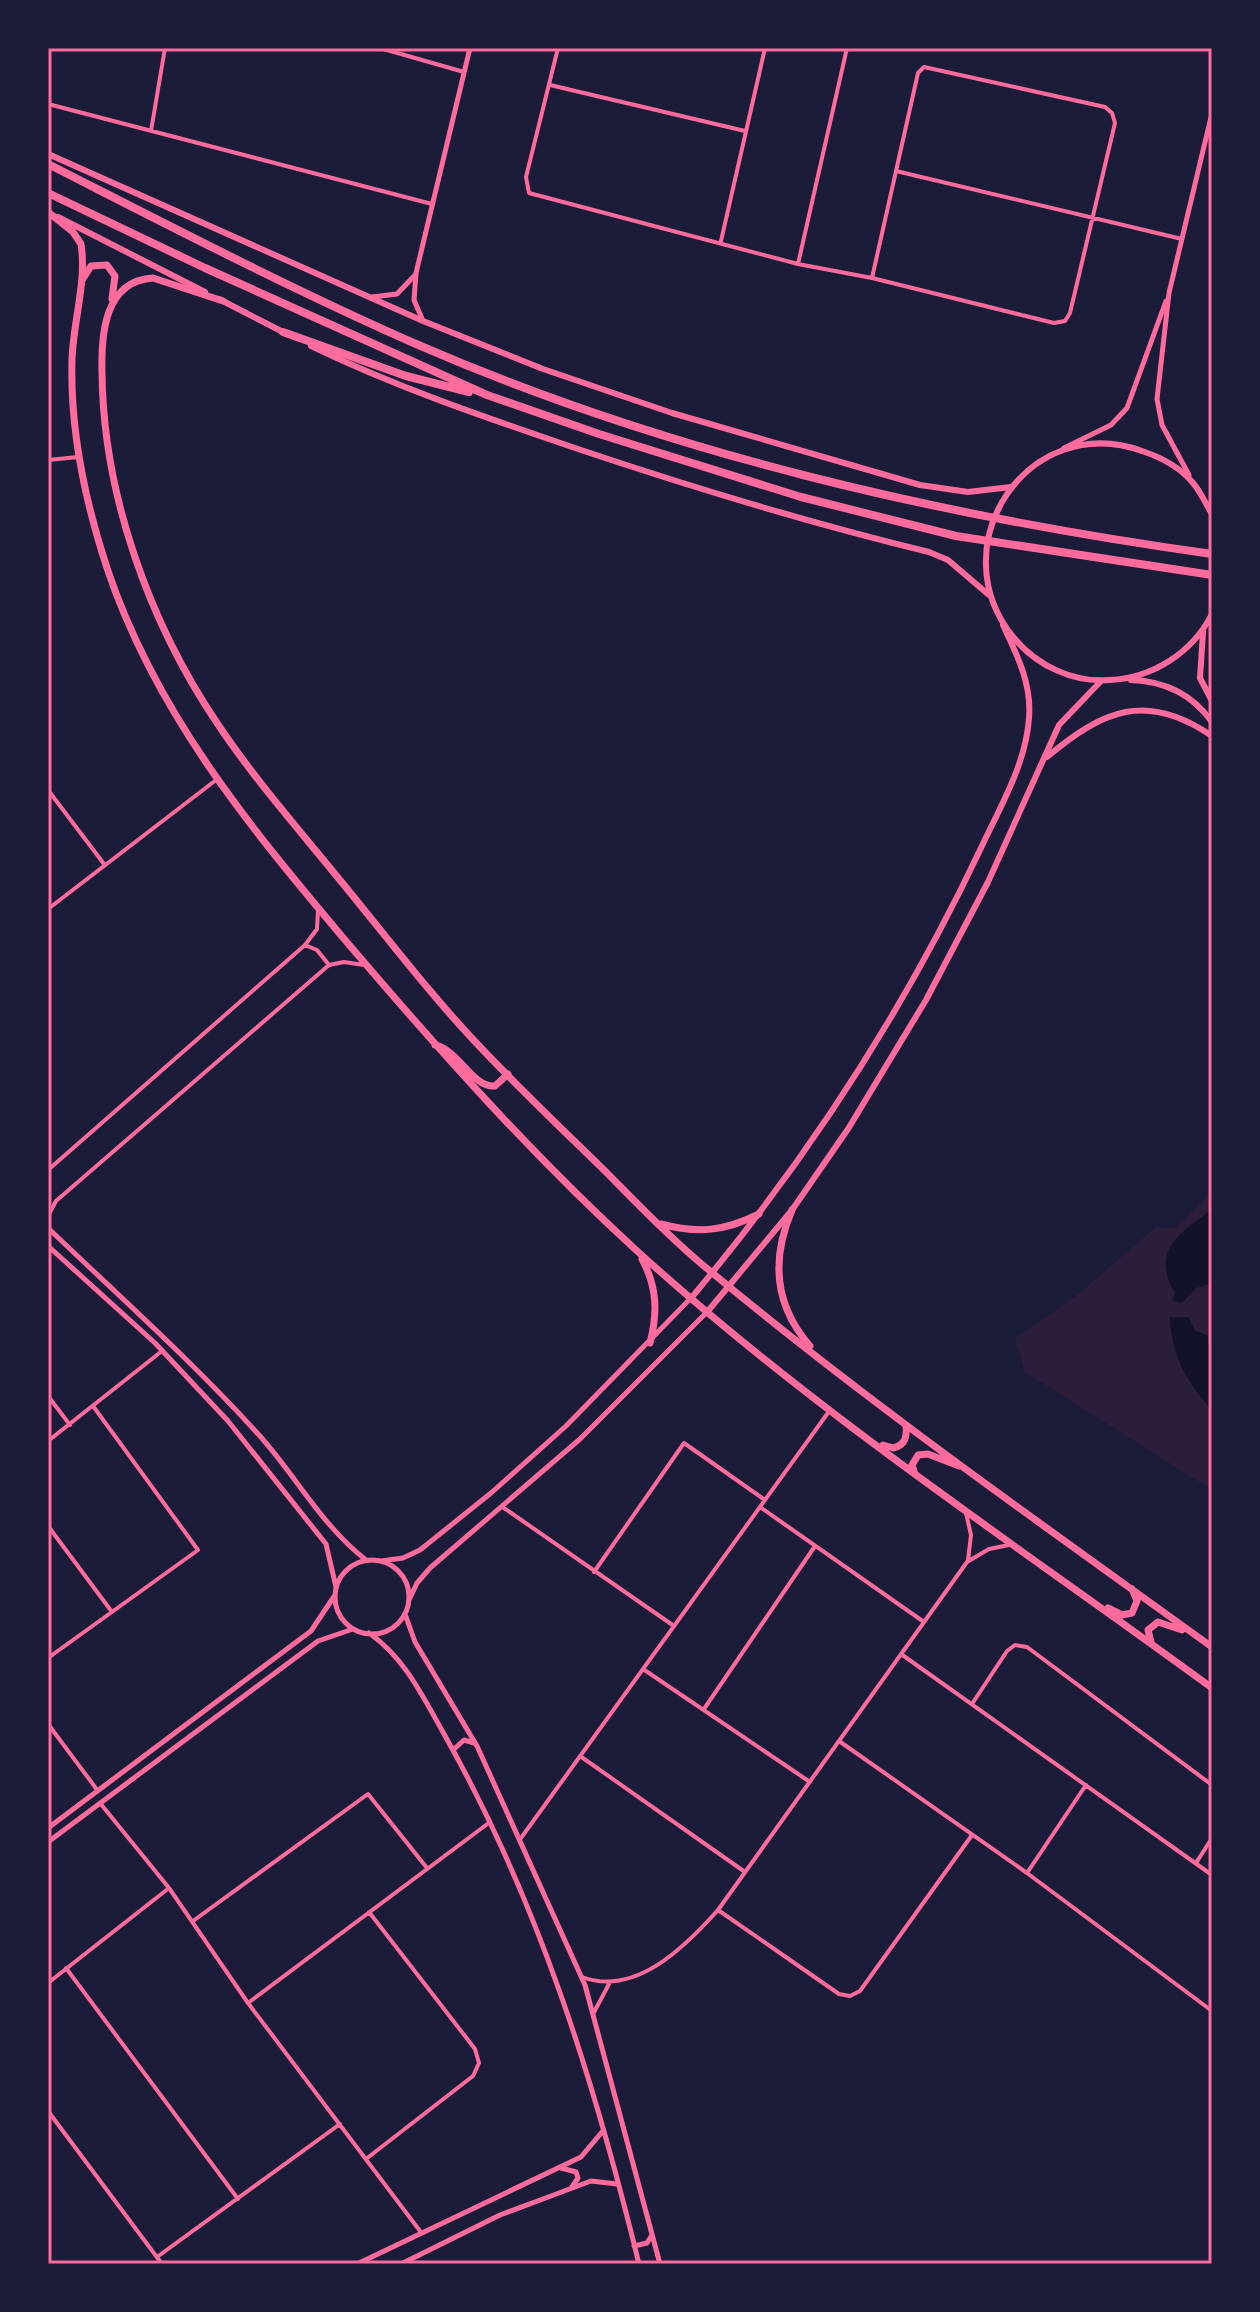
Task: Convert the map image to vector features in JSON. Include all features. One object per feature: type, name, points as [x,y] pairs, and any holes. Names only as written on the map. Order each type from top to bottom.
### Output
[{"type":"highway","points":[[48,164],[252,268],[404,338],[609,418],[860,491],[1130,543],[1212,554]]},
{"type":"highway","points":[[48,193],[219,275],[487,395]]},
{"type":"highway","points":[[283,332],[406,376],[487,395],[757,484],[868,515],[956,536],[1212,575]]},
{"type":"main road","points":[[48,154],[423,321],[543,369],[816,457],[948,490],[968,492],[1011,487]]},
{"type":"main road","points":[[48,212],[73,232],[81,244],[72,355],[78,457],[120,606],[170,706],[216,780],[265,847],[433,1044],[639,1253],[830,1410],[1212,1688]]},
{"type":"main road","points":[[48,212],[283,332],[395,385],[780,515],[929,552],[948,560],[989,595]]},
{"type":"main road","points":[[80,284],[91,266],[107,265],[115,276],[101,355],[105,425],[119,499],[145,584],[164,627],[209,710],[251,770],[414,972],[508,1074],[712,1273],[906,1425],[1212,1647]]},
{"type":"main road","points":[[112,301],[133,282],[153,278],[223,301]]},
{"type":"main road","points":[[692,1297],[759,1214],[828,1115],[923,966],[1016,774],[1030,717],[1029,695],[1026,676],[989,595],[985,552],[996,510],[1011,487],[1049,456],[1086,444],[1125,445],[1162,458],[1193,482],[1212,514]]},
{"type":"main road","points":[[1003,625],[1022,648],[1045,665],[1073,676],[1101,681],[1123,679],[1154,670],[1172,659],[1203,629],[1211,616]]},
{"type":"main road","points":[[1203,629],[1200,678],[1212,701]]},
{"type":"main road","points":[[1123,679],[1168,686],[1188,696],[1212,722]]},
{"type":"main road","points":[[708,1311],[792,1210],[848,1129],[926,1000],[988,882],[1059,725],[1101,681]]},
{"type":"main road","points":[[1044,759],[1086,726],[1121,712],[1154,711],[1181,717],[1212,736]]},
{"type":"main road","points":[[433,1044],[448,1048],[481,1084],[488,1087],[499,1084],[508,1074]]},
{"type":"main road","points":[[792,1210],[781,1235],[777,1262],[779,1289],[788,1314],[822,1360]]},
{"type":"main road","points":[[660,1224],[685,1231],[711,1231],[736,1226],[759,1214]]},
{"type":"main road","points":[[639,1253],[650,1274],[656,1297],[656,1320],[650,1343]]},
{"type":"main road","points":[[866,1437],[889,1448],[898,1447],[907,1437],[906,1425]]},
{"type":"main road","points":[[914,1471],[914,1459],[928,1454],[969,1469]]},
{"type":"main road","points":[[1082,1594],[1127,1615],[1135,1608],[1137,1601],[1132,1589]]},
{"type":"main road","points":[[1153,1645],[1148,1630],[1158,1622],[1195,1635]]},
{"type":"street","points":[[151,131],[165,48]]},
{"type":"street","points":[[380,48],[464,72]]},
{"type":"street","points":[[423,321],[414,300],[416,273],[470,48]]},
{"type":"street","points":[[558,48],[526,177],[529,193],[798,264],[872,278],[1054,323],[1065,321],[1094,218],[1115,123],[1112,113],[1105,107],[924,67],[918,73],[872,278]]},
{"type":"street","points":[[721,242],[765,48]]},
{"type":"street","points":[[798,264],[847,48]]},
{"type":"street","points":[[550,85],[745,131]]},
{"type":"street","points":[[48,104],[432,204]]},
{"type":"street","points":[[1049,456],[1111,425],[1127,408],[1169,293],[1212,113]]},
{"type":"street","points":[[896,171],[1182,239]]},
{"type":"street","points":[[372,297],[397,294],[416,273]]},
{"type":"street","points":[[1169,293],[1157,399],[1162,425],[1193,482]]},
{"type":"street","points":[[48,460],[78,457]]},
{"type":"street","points":[[48,909],[216,780]]},
{"type":"street","points":[[48,790],[104,864]]},
{"type":"street","points":[[48,1170],[305,945],[317,929],[318,907]]},
{"type":"street","points":[[305,945],[317,950],[329,965]]},
{"type":"street","points":[[48,1216],[56,1201],[329,965],[353,962],[369,967]]},
{"type":"street","points":[[48,1201],[56,1201]]},
{"type":"street","points":[[48,1228],[224,1397],[261,1437],[339,1537],[366,1560]]},
{"type":"street","points":[[48,1246],[162,1351],[228,1421],[326,1544],[339,1614],[353,1629],[369,1633],[389,1629],[405,1614],[417,1583],[430,1568],[504,1508],[649,1374],[708,1311]]},
{"type":"street","points":[[336,1587],[347,1569],[366,1560],[403,1558],[445,1530],[566,1426],[692,1297]]},
{"type":"street","points":[[48,1441],[162,1351]]},
{"type":"street","points":[[48,1396],[70,1425]]},
{"type":"street","points":[[48,1658],[198,1550],[93,1406]]},
{"type":"street","points":[[521,1838],[830,1410]]},
{"type":"street","points":[[594,1572],[684,1443],[765,1500]]},
{"type":"street","points":[[760,1507],[924,1622]]},
{"type":"street","points":[[504,1508],[674,1626]]},
{"type":"street","points":[[965,1509],[971,1535],[967,1562]]},
{"type":"street","points":[[48,1526],[112,1612]]},
{"type":"street","points":[[582,1977],[609,1984],[636,1977],[692,1939],[718,1910],[967,1562],[989,1549],[1015,1545]]},
{"type":"street","points":[[704,1710],[815,1546]]},
{"type":"street","points":[[381,1561],[399,1571],[405,1580],[409,1600]]},
{"type":"street","points":[[48,1828],[311,1631],[335,1595]]},
{"type":"street","points":[[369,1633],[400,1661],[453,1750],[490,1822],[564,1998],[634,2246],[641,2264],[657,2264],[653,2234],[582,1977],[477,1746],[415,1642],[405,1614]]},
{"type":"street","points":[[48,1842],[318,1641],[353,1629]]},
{"type":"street","points":[[972,1704],[1007,1651],[1015,1645],[1027,1647],[1212,1785]]},
{"type":"street","points":[[901,1654],[1212,1875]]},
{"type":"street","points":[[643,1669],[810,1782]]},
{"type":"street","points":[[48,1724],[98,1791]]},
{"type":"street","points":[[453,1750],[464,1740],[477,1746]]},
{"type":"street","points":[[839,1741],[1027,1873],[1211,2009]]},
{"type":"street","points":[[580,1756],[745,1872]]},
{"type":"street","points":[[1027,1873],[1086,1785]]},
{"type":"street","points":[[193,1921],[368,1794],[377,1801],[427,1868]]},
{"type":"street","points":[[100,1803],[169,1888],[248,2003],[420,2231]]},
{"type":"street","points":[[248,2003],[490,1822]]},
{"type":"street","points":[[718,1910],[839,1994],[850,1996],[860,1991],[972,1834]]},
{"type":"street","points":[[1196,1863],[1212,1838]]},
{"type":"street","points":[[48,1983],[169,1888]]},
{"type":"street","points":[[366,2159],[473,2076],[479,2063],[475,2049],[369,1912]]},
{"type":"street","points":[[66,1968],[238,2199]]},
{"type":"street","points":[[593,2015],[609,1984]]},
{"type":"street","points":[[48,2111],[162,2264]]},
{"type":"street","points":[[157,2257],[340,2124]]},
{"type":"street","points":[[357,2264],[420,2231],[581,2157],[603,2131]]},
{"type":"street","points":[[557,2168],[576,2172],[578,2178],[572,2188]]},
{"type":"street","points":[[401,2264],[500,2215],[572,2188],[591,2181],[617,2184]]},
{"type":"street","points":[[634,2246],[647,2243],[653,2234]]},
{"type":"shaded area","points":[[1212,1192],[1212,1490],[1025,1372],[1015,1338],[1076,1296],[1156,1227],[1175,1228]]},
{"type":"shaded area","points":[[1212,1209],[1212,1284],[1196,1288],[1182,1303],[1172,1301],[1175,1293],[1168,1278],[1167,1253],[1180,1235]]},
{"type":"shaded area","points":[[1170,1317],[1189,1317],[1194,1330],[1208,1336],[1208,1344],[1212,1344],[1212,1410],[1182,1368],[1173,1344]]}]
